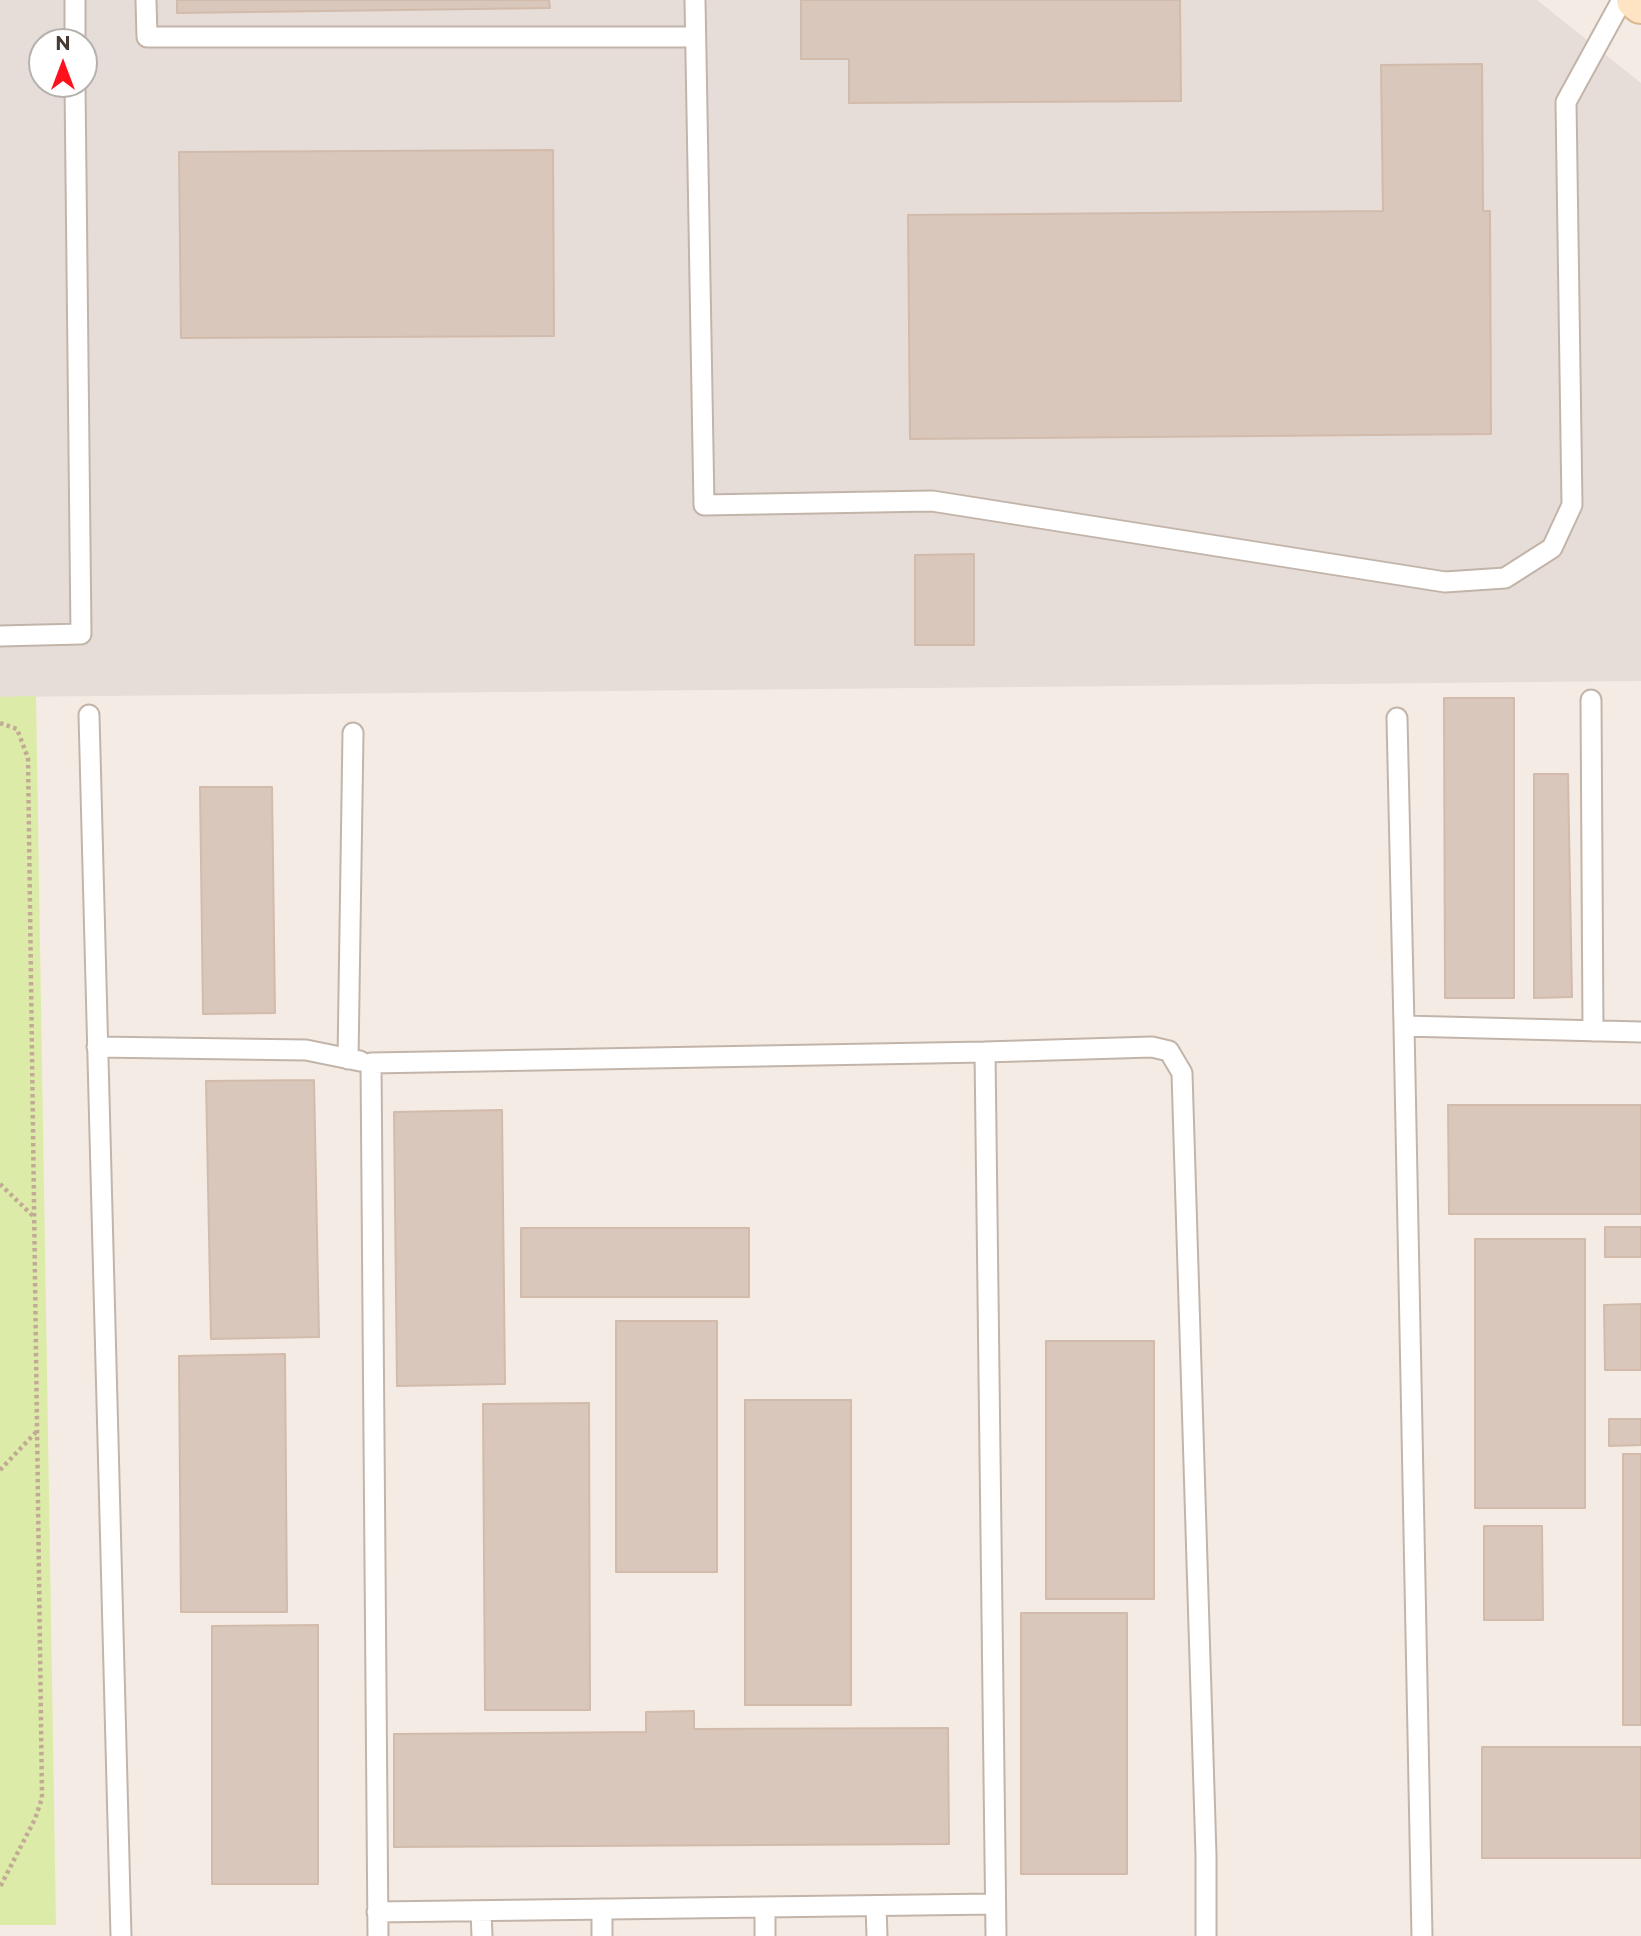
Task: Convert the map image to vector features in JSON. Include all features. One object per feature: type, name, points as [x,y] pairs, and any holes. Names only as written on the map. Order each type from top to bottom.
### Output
[{"type":"street","points":[[1636,0],[1641,4]]},
{"type":"lane","points":[[75,0],[75,28]]},
{"type":"lane","points":[[146,0],[147,37],[695,37]]},
{"type":"lane","points":[[695,0],[704,505],[932,501],[1445,582],[1505,578],[1552,548],[1572,505],[1566,102],[1622,0]]},
{"type":"lane","points":[[0,636],[81,634],[75,98]]},
{"type":"lane","points":[[1591,700],[1593,1031]]},
{"type":"lane","points":[[89,715],[121,1936]]},
{"type":"lane","points":[[1397,718],[1422,1936]]},
{"type":"lane","points":[[348,1059],[353,733]]},
{"type":"lane","points":[[1404,1026],[1641,1032]]},
{"type":"lane","points":[[97,1047],[306,1050],[371,1063],[1152,1047],[1169,1051],[1182,1073],[1206,1936]]},
{"type":"lane","points":[[985,1052],[996,1936]]},
{"type":"lane","points":[[371,1063],[377,1936]]},
{"type":"lane","points":[[377,1912],[995,1904]]},
{"type":"lane","points":[[876,1906],[877,1936]]},
{"type":"lane","points":[[765,1907],[765,1936]]},
{"type":"lane","points":[[602,1909],[602,1936]]},
{"type":"lane","points":[[481,1910],[482,1936]]},
{"type":"path","points":[[0,723],[17,729],[28,758],[42,1798],[35,1819],[0,1886]]},
{"type":"path","points":[[0,1184],[35,1217]]},
{"type":"path","points":[[0,1470],[38,1430]]},
{"type":"shaded area","points":[[0,0],[1537,0],[1641,83],[1641,681],[0,697]]},
{"type":"green space","points":[[36,696],[56,1925],[0,1925],[0,697]]},
{"type":"building","points":[[177,0],[549,0],[550,8],[177,13]]},
{"type":"building","points":[[801,0],[1180,0],[1181,101],[849,103],[849,59],[801,59]]},
{"type":"building","points":[[1482,64],[1483,211],[1490,211],[1491,434],[910,439],[908,215],[1383,211],[1381,65]]},
{"type":"building","points":[[553,150],[554,336],[181,338],[179,152]]},
{"type":"building","points":[[974,554],[974,645],[915,645],[915,555]]},
{"type":"building","points":[[1444,698],[1514,698],[1514,998],[1445,998]]},
{"type":"building","points":[[1534,774],[1568,774],[1572,997],[1534,998]]},
{"type":"building","points":[[200,787],[272,787],[275,1013],[203,1014]]},
{"type":"building","points":[[314,1080],[319,1337],[211,1339],[206,1081]]},
{"type":"building","points":[[1448,1105],[1641,1105],[1641,1214],[1449,1214]]},
{"type":"building","points":[[502,1110],[505,1384],[397,1386],[394,1112]]},
{"type":"building","points":[[1605,1227],[1641,1227],[1641,1257],[1605,1257]]},
{"type":"building","points":[[521,1228],[749,1228],[749,1297],[521,1297]]},
{"type":"building","points":[[1475,1239],[1585,1239],[1585,1508],[1475,1508]]},
{"type":"building","points":[[1641,1304],[1641,1370],[1605,1370],[1604,1305]]},
{"type":"building","points":[[616,1321],[717,1321],[717,1572],[616,1572]]},
{"type":"building","points":[[1046,1341],[1154,1341],[1154,1599],[1046,1599]]},
{"type":"building","points":[[285,1354],[287,1612],[181,1612],[179,1356]]},
{"type":"building","points":[[745,1400],[851,1400],[851,1705],[745,1705]]},
{"type":"building","points":[[589,1403],[590,1710],[485,1710],[483,1404]]},
{"type":"building","points":[[1609,1419],[1641,1419],[1641,1445],[1609,1446]]},
{"type":"building","points":[[1623,1454],[1641,1454],[1641,1725],[1623,1725]]},
{"type":"building","points":[[1484,1526],[1542,1526],[1543,1620],[1484,1620]]},
{"type":"building","points":[[1021,1613],[1127,1613],[1127,1874],[1021,1874]]},
{"type":"building","points":[[318,1625],[318,1884],[212,1884],[212,1626]]},
{"type":"building","points":[[694,1711],[694,1729],[948,1728],[949,1844],[394,1847],[394,1734],[646,1732],[646,1712]]},
{"type":"building","points":[[1482,1747],[1641,1747],[1641,1858],[1482,1858]]}]
